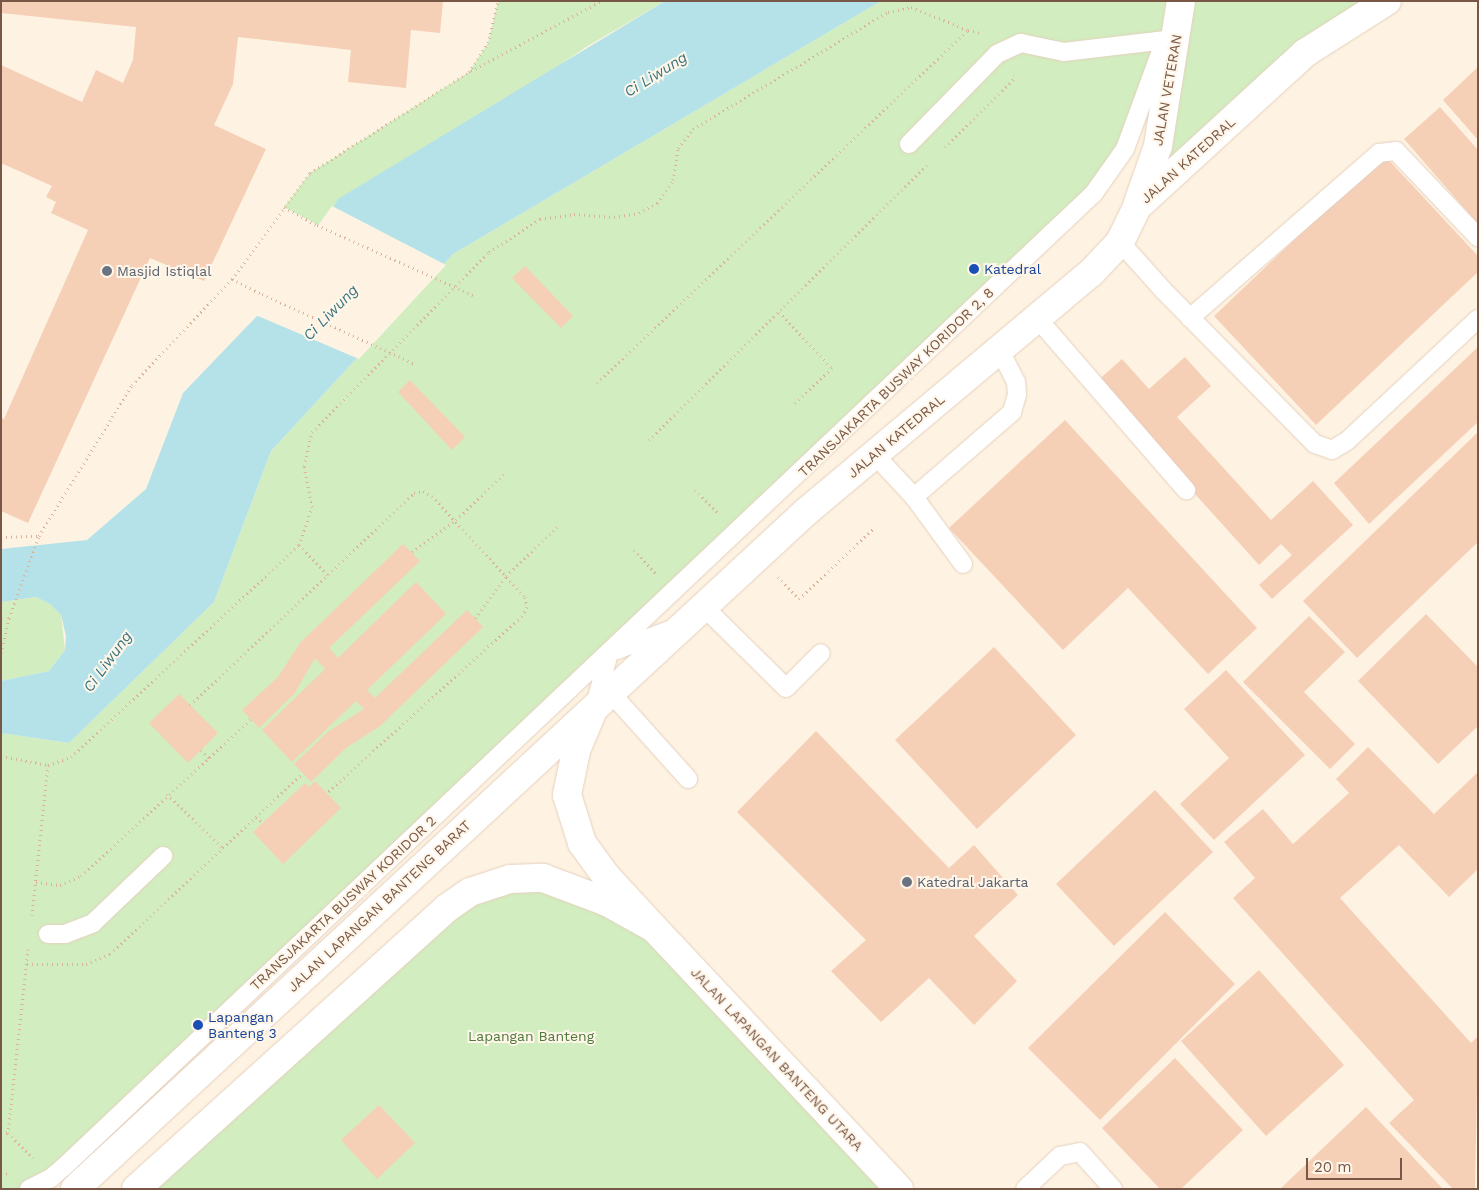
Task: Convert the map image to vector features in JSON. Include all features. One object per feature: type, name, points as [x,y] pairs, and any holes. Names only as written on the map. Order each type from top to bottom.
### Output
[{"type":"main road","name":"JALAN VETERAN","points":[[1137,207],[1158,146],[1171,40],[1181,1]]},
{"type":"main road","name":"JALAN KATEDRAL","points":[[654,928],[606,876],[582,843],[567,795],[576,751],[603,699],[874,454],[1091,273],[1120,242],[1137,207],[1305,53],[1387,1]]},
{"type":"main road","name":"JALAN LAPANGAN BANTENG BARAT","points":[[75,1189],[603,699]]},
{"type":"main road","points":[[136,1189],[447,908],[470,892],[510,879],[543,878],[607,902],[654,928]]},
{"type":"main road","name":"JALAN LAPANGAN BANTENG UTARA","points":[[654,928],[899,1189]]},
{"type":"lane","name":"TRANSJAKARTA BUSWAY KORIDOR 2, 8","points":[[609,652],[737,534],[1104,182],[1125,149],[1171,40],[1176,1]]},
{"type":"lane","points":[[910,144],[997,54],[1021,43],[1064,52],[1171,40]]},
{"type":"lane","points":[[1190,318],[1380,153],[1396,150],[1478,238]]},
{"type":"lane","points":[[1120,242],[1190,318],[1315,444],[1332,450],[1347,441],[1478,320]]},
{"type":"lane","points":[[1037,318],[1186,490]]},
{"type":"lane","points":[[914,497],[1012,412],[1018,395],[1016,382],[1000,350]]},
{"type":"lane","points":[[874,454],[914,497],[963,564]]},
{"type":"lane","points":[[688,779],[603,699],[609,652],[694,616],[786,688],[821,654]]},
{"type":"lane","name":"TRANSJAKARTA BUSWAY KORIDOR 2","points":[[29,1189],[51,1178],[67,1164],[609,652]]},
{"type":"lane","points":[[48,934],[65,934],[93,923],[163,856]]},
{"type":"lane","points":[[1025,1189],[1060,1156],[1080,1152],[1113,1189]]},
{"type":"path","points":[[469,72],[488,43],[498,1]]},
{"type":"path","points":[[1,654],[9,618],[39,536],[132,385],[232,279],[310,174],[469,72],[600,1]]},
{"type":"path","points":[[48,765],[72,757],[299,545],[312,507],[304,466],[312,432],[489,252],[540,219],[574,214],[614,217],[639,213],[657,203],[673,180],[678,148],[693,129],[888,12],[911,7],[968,30],[1021,43],[1013,80],[649,440]]},
{"type":"path","points":[[597,383],[968,30]]},
{"type":"path","points":[[284,207],[317,225],[474,295]]},
{"type":"path","points":[[232,279],[415,364]]},
{"type":"path","points":[[779,312],[832,368],[794,404]]},
{"type":"path","points":[[412,552],[456,520],[506,472]]},
{"type":"path","points":[[695,490],[737,534]]},
{"type":"path","points":[[190,705],[414,494],[424,491],[432,496],[525,597],[527,607],[522,616],[327,793]]},
{"type":"path","points":[[475,618],[506,576],[558,526]]},
{"type":"path","points":[[799,599],[873,530]]},
{"type":"path","points":[[1,537],[39,536]]},
{"type":"path","points":[[299,545],[328,575]]},
{"type":"path","points":[[634,550],[660,578]]},
{"type":"path","points":[[36,882],[60,886],[81,876],[250,719]]},
{"type":"path","points":[[201,750],[209,759]]},
{"type":"path","points":[[27,964],[86,964],[110,954],[303,773]]},
{"type":"path","points":[[168,794],[224,849]]},
{"type":"path","points":[[256,816],[263,822]]},
{"type":"path","points":[[1,1132],[8,1133]]},
{"type":"green space","points":[[498,1],[665,1],[586,47],[322,227],[284,207],[310,173],[469,72],[488,43]]},
{"type":"green space","points":[[881,1],[1176,1],[1104,182],[51,1178],[23,1189],[1,1189],[1,733],[69,743],[214,602],[271,451],[453,254]]},
{"type":"green space","points":[[1181,1],[1387,1],[1137,207]]},
{"type":"green space","points":[[36,597],[50,604],[61,615],[65,650],[49,671],[1,681],[1,602]]},
{"type":"green space","name":"Lapangan Banteng","points":[[514,879],[613,905],[901,1189],[136,1189],[447,908]]},
{"type":"water","name":"Ci Liwung","points":[[665,1],[881,1],[453,254],[271,451],[214,602],[69,743],[1,733],[1,681],[49,671],[65,650],[66,636],[61,615],[50,604],[36,597],[1,602],[1,549],[87,540],[146,489],[183,393],[256,317],[322,227],[338,199]]},
{"type":"pier","points":[[332,206],[446,265],[359,359],[258,316],[253,317]]},
{"type":"building","name":"Masjid Istiqlal","points":[[1,1],[443,1],[440,33],[411,30],[406,88],[348,82],[351,50],[238,37],[233,84],[214,125],[266,149],[204,281],[150,258],[28,523],[1,511],[1,418],[4,419],[88,230],[51,213],[56,202],[46,197],[52,186],[1,163],[1,65],[82,102],[96,70],[123,83],[133,60],[136,27],[1,13]]},
{"type":"building","points":[[1478,67],[1478,140],[1443,100]]},
{"type":"building","points":[[1440,107],[1478,150],[1478,224],[1404,139]]},
{"type":"building","points":[[1384,155],[1478,256],[1478,272],[1316,425],[1214,316]]},
{"type":"building","points":[[525,266],[573,316],[561,328],[512,278]]},
{"type":"building","points":[[1478,347],[1478,422],[1369,524],[1334,483]]},
{"type":"building","points":[[1185,357],[1211,386],[1177,417],[1271,520],[1313,481],[1353,525],[1272,599],[1259,585],[1292,555],[1281,544],[1259,565],[1095,383],[1122,359],[1149,389]]},
{"type":"building","points":[[410,380],[465,437],[452,450],[398,392]]},
{"type":"building","points":[[1065,420],[1257,628],[1208,674],[1128,588],[1063,650],[949,528]]},
{"type":"building","points":[[1478,432],[1478,542],[1357,658],[1303,601]]},
{"type":"building","points":[[403,544],[420,561],[329,648],[338,658],[416,582],[446,614],[367,690],[375,698],[467,610],[483,627],[380,726],[346,748],[311,782],[294,764],[329,731],[364,709],[356,701],[292,762],[262,730],[325,669],[315,658],[294,694],[259,728],[242,710],[278,677],[300,643]]},
{"type":"building","points":[[1426,614],[1478,667],[1478,726],[1438,764],[1358,681]]},
{"type":"building","points":[[1309,616],[1345,652],[1304,692],[1355,744],[1330,769],[1243,682]]},
{"type":"building","points":[[994,647],[1076,735],[977,829],[895,740]]},
{"type":"building","points":[[1226,670],[1305,755],[1214,840],[1180,804],[1229,758],[1184,709]]},
{"type":"building","points":[[179,694],[218,733],[188,763],[149,723]]},
{"type":"building","name":"Katedral Jakarta","points":[[816,731],[949,868],[974,845],[1018,895],[974,936],[1017,981],[974,1025],[929,978],[881,1022],[831,971],[866,940],[737,812]]},
{"type":"building","points":[[1368,747],[1434,814],[1478,772],[1478,869],[1449,897],[1399,845],[1340,898],[1471,1043],[1478,1036],[1475,1189],[1453,1189],[1389,1123],[1414,1100],[1233,898],[1255,878],[1224,842],[1263,809],[1293,844],[1349,793],[1336,779]]},
{"type":"building","points":[[315,781],[341,808],[283,864],[253,832],[305,783],[309,787]]},
{"type":"building","points":[[1155,790],[1213,852],[1114,946],[1056,884]]},
{"type":"building","points":[[1165,912],[1235,984],[1100,1120],[1028,1048]]},
{"type":"building","points":[[1259,970],[1344,1065],[1266,1136],[1181,1041]]},
{"type":"building","points":[[1175,1058],[1243,1130],[1181,1189],[1160,1189],[1102,1128]]},
{"type":"building","points":[[379,1105],[415,1143],[377,1179],[341,1140]]},
{"type":"building","points":[[1366,1107],[1443,1189],[1280,1189]]},
{"type":"place","name":"Katedral","points":[[974,269]]},
{"type":"place","name":"Masjid Istiqlal","points":[[107,271]]},
{"type":"place","name":"Katedral Jakarta","points":[[907,882]]},
{"type":"place","name":"Lapangan Banteng 3","points":[[198,1025]]}]
